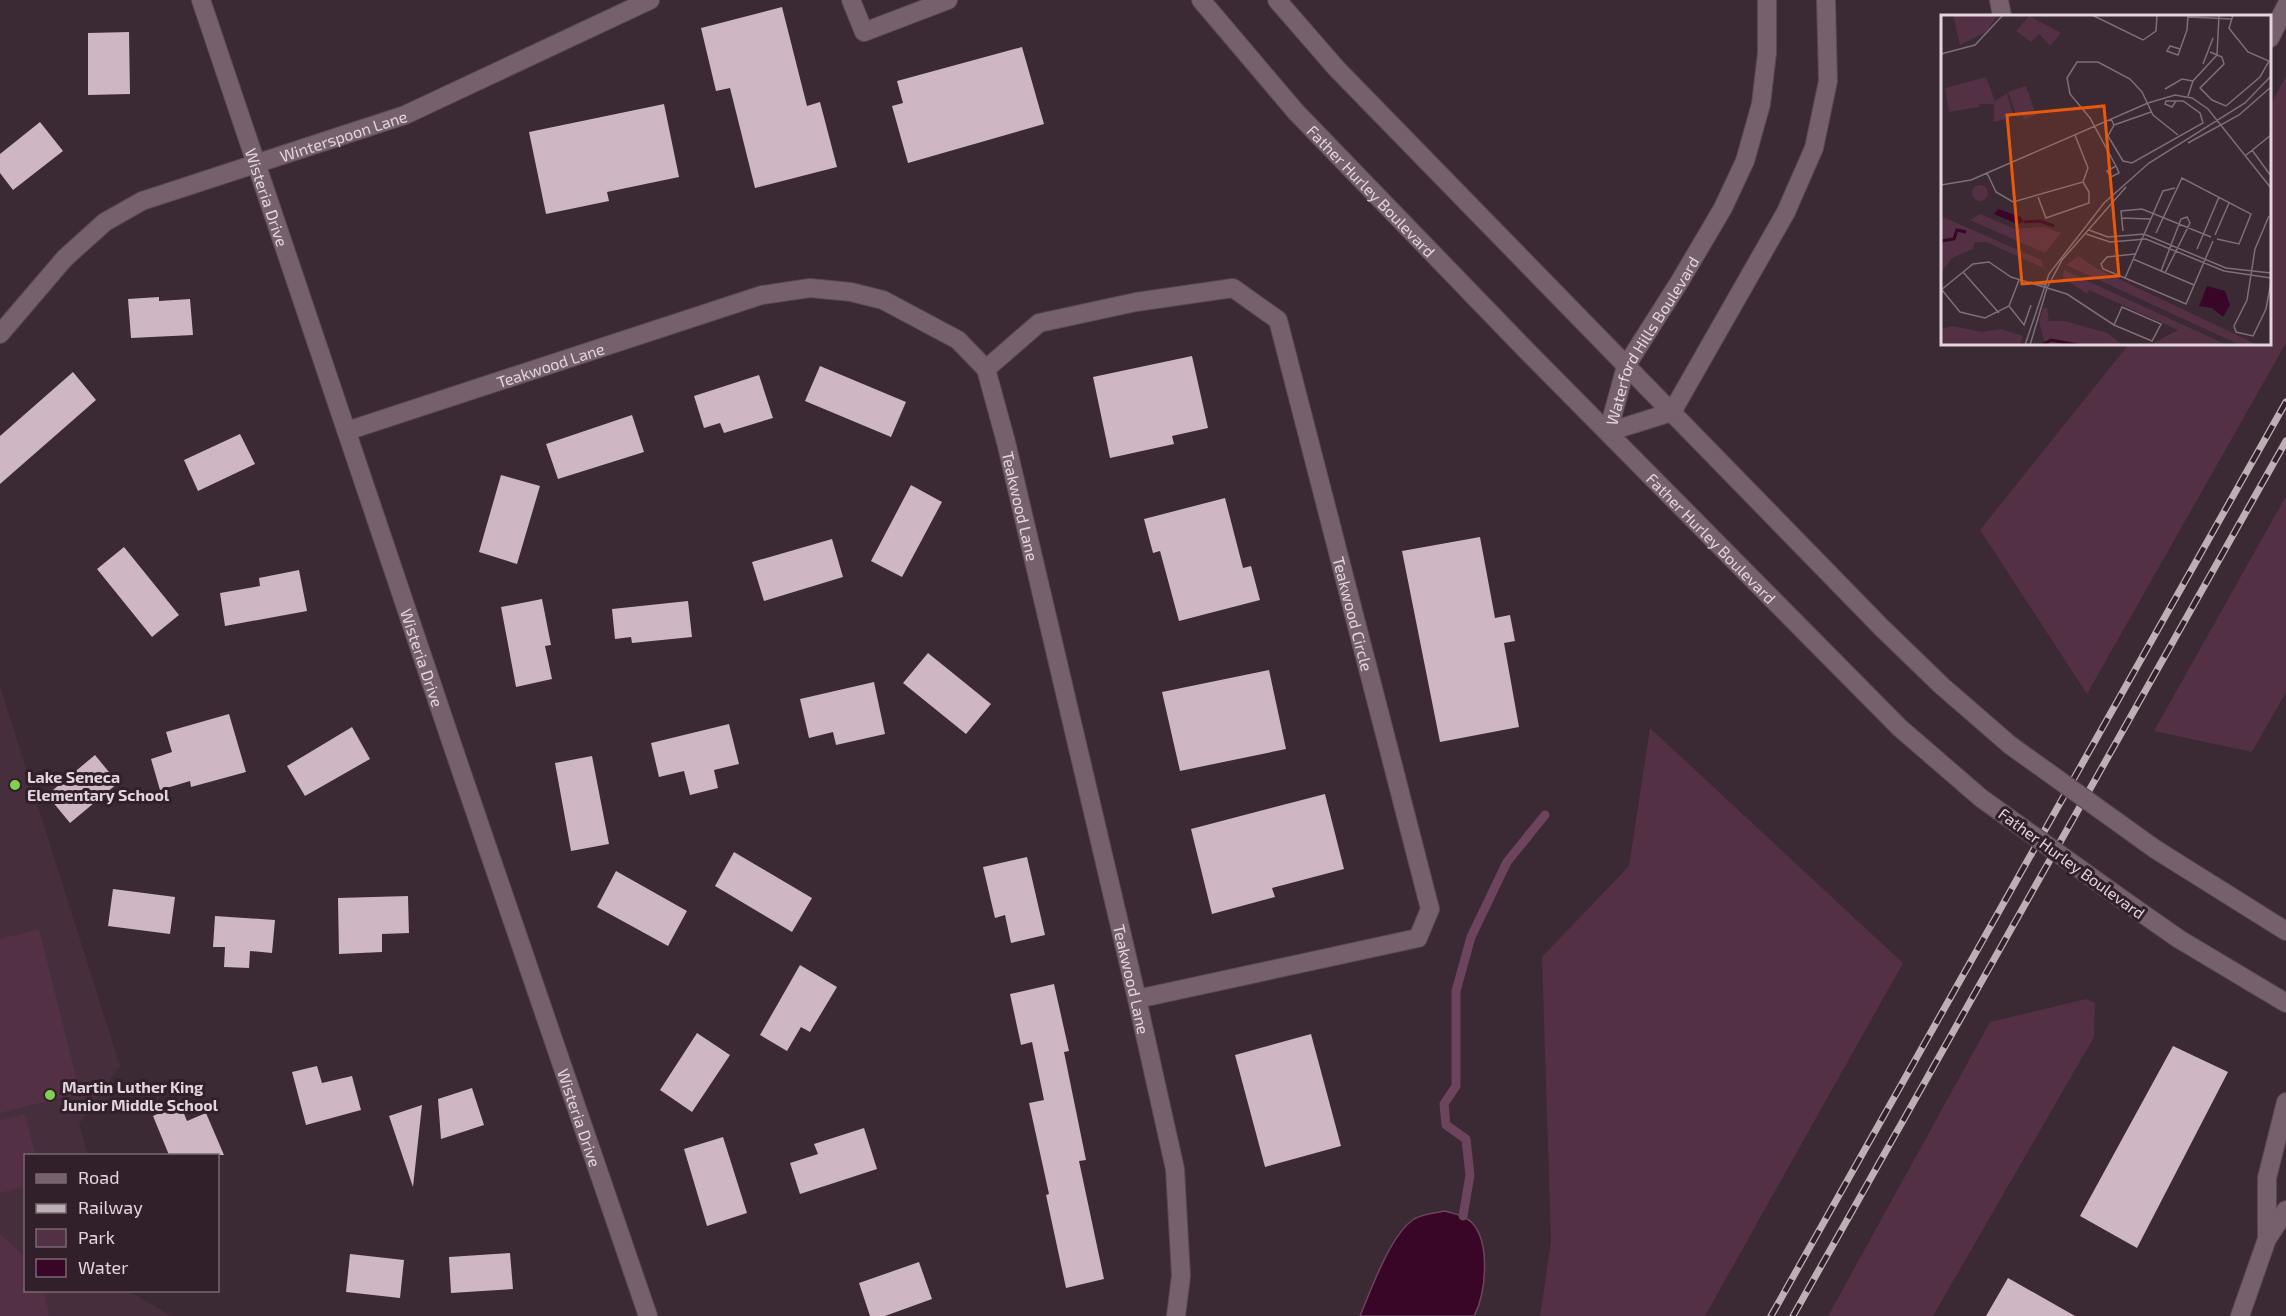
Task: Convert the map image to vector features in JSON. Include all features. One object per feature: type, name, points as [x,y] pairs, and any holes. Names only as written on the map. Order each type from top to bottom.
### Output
[{"type":"street","name":"Wisteria Drive","points":[[201,0],[648,1316]]},
{"type":"street","name":"Winterspoon Lane","points":[[0,334],[65,258],[105,222],[142,201],[405,116],[650,0]]},
{"type":"street","points":[[851,0],[864,32],[948,0]]},
{"type":"street","name":"Father Hurley Boulevard","points":[[1200,0],[1296,112],[1892,720],[1981,798],[2188,945],[2286,1003]]},
{"type":"street","points":[[1277,0],[1337,69],[1882,628],[1942,686],[2010,745],[2155,849],[2286,931]]},
{"type":"street","name":"Waterford Hills Boulevard","points":[[1608,432],[1626,366],[1723,208],[1744,161],[1761,104],[1767,53],[1767,0]]},
{"type":"street","points":[[1672,412],[1786,212],[1814,148],[1828,81],[1826,0]]},
{"type":"street","points":[[2000,0],[2002,15]]},
{"type":"street","points":[[2271,36],[2286,6]]},
{"type":"street","name":"Teakwood Lane","points":[[347,431],[762,296],[810,288],[851,292],[883,300],[958,340],[986,369],[1006,442],[1175,1169],[1181,1276],[1176,1316]]},
{"type":"street","name":"Teakwood Circle","points":[[986,369],[1039,323],[1136,302],[1233,288],[1278,320],[1430,909],[1418,938],[1137,999]]},
{"type":"street","name":"Waterford Hills Boulevard","points":[[1608,432],[1672,412]]},
{"type":"street","points":[[2266,1239],[2267,1178],[2286,1102]]},
{"type":"street","points":[[2240,1316],[2266,1239],[2286,1210]]},
{"type":"shaded area","name":"Martin Luther King Junior Middle School","points":[[0,686],[120,1066],[79,1124],[88,1154],[24,1154],[24,1292],[131,1292],[171,1316],[0,1316]]},
{"type":"green space","points":[[2286,76],[2286,343],[2087,694],[1980,530],[2128,345],[2271,345],[2271,104]]},
{"type":"green space","points":[[2286,496],[2286,692],[2252,752],[2154,731]]},
{"type":"green space","points":[[1650,728],[1903,963],[1705,1316],[1540,1316],[1551,1242],[1542,957],[1629,866]]},
{"type":"green space","points":[[39,929],[80,1093],[0,1113],[0,939]]},
{"type":"green space","points":[[2086,999],[2095,1003],[2094,1037],[1933,1316],[1828,1316],[1990,1022]]},
{"type":"green space","points":[[25,1114],[35,1154],[24,1154],[24,1186],[0,1193],[0,1120]]},
{"type":"green space","points":[[0,1234],[24,1256],[24,1292],[44,1292],[49,1316],[0,1316]]},
{"type":"water","points":[[1445,1211],[1468,1219],[1479,1234],[1484,1270],[1481,1295],[1474,1316],[1360,1316],[1389,1250],[1405,1227],[1418,1217]]},
{"type":"building","points":[[782,7],[807,106],[820,102],[837,167],[755,188],[730,88],[716,91],[701,28]]},
{"type":"building","points":[[129,32],[130,94],[88,95],[88,33]]},
{"type":"building","points":[[1022,47],[1044,124],[908,163],[892,106],[903,103],[897,81]]},
{"type":"building","points":[[664,104],[679,177],[607,192],[609,201],[546,214],[529,132]]},
{"type":"building","points":[[40,122],[63,151],[13,190],[0,173],[0,154]]},
{"type":"building","points":[[159,297],[159,301],[190,299],[193,335],[131,338],[128,299]]},
{"type":"building","points":[[1192,356],[1208,428],[1172,436],[1174,444],[1110,458],[1093,377]]},
{"type":"building","points":[[820,366],[906,402],[891,437],[805,401]]},
{"type":"building","points":[[73,372],[96,400],[0,484],[0,436]]},
{"type":"building","points":[[759,375],[773,418],[724,433],[720,423],[704,428],[694,396]]},
{"type":"building","points":[[632,415],[644,452],[558,479],[546,444]]},
{"type":"building","points":[[240,434],[255,464],[198,491],[184,460]]},
{"type":"building","points":[[501,475],[540,486],[517,564],[479,552]]},
{"type":"building","points":[[911,485],[942,502],[902,577],[871,561]]},
{"type":"building","points":[[1225,498],[1243,568],[1251,566],[1260,600],[1179,621],[1160,551],[1153,553],[1144,519]]},
{"type":"building","points":[[1480,537],[1495,618],[1510,615],[1515,641],[1504,643],[1519,727],[1440,742],[1402,551]]},
{"type":"building","points":[[832,539],[843,577],[764,601],[752,562]]},
{"type":"building","points":[[124,547],[179,615],[152,637],[97,569]]},
{"type":"building","points":[[299,570],[307,611],[225,626],[220,593],[260,586],[259,578]]},
{"type":"building","points":[[542,599],[551,645],[545,646],[552,679],[516,687],[501,607]]},
{"type":"building","points":[[688,601],[692,637],[632,643],[631,637],[615,639],[612,609]]},
{"type":"building","points":[[928,653],[991,704],[966,734],[903,683]]},
{"type":"building","points":[[1269,670],[1286,749],[1180,771],[1162,692]]},
{"type":"building","points":[[874,682],[885,734],[836,745],[833,732],[809,738],[800,699]]},
{"type":"building","points":[[229,714],[246,772],[191,787],[190,781],[160,790],[151,759],[172,752],[166,732]]},
{"type":"building","points":[[729,724],[739,764],[714,770],[718,788],[690,795],[684,771],[659,777],[651,743]]},
{"type":"building","points":[[352,727],[370,759],[305,796],[287,766]]},
{"type":"building","points":[[95,755],[118,783],[70,823],[47,795]]},
{"type":"building","points":[[592,756],[609,844],[571,851],[555,763]]},
{"type":"building","points":[[1325,794],[1344,869],[1272,888],[1275,897],[1212,914],[1191,829]]},
{"type":"building","points":[[734,852],[812,898],[792,932],[715,886]]},
{"type":"building","points":[[1027,857],[1045,935],[1011,943],[1005,915],[995,918],[983,867]]},
{"type":"building","points":[[616,871],[687,911],[668,946],[597,907]]},
{"type":"building","points":[[113,889],[175,897],[170,934],[108,926]]},
{"type":"building","points":[[408,896],[409,933],[382,934],[382,952],[339,954],[338,898]]},
{"type":"building","points":[[215,916],[275,920],[272,953],[250,951],[249,968],[224,967],[225,947],[213,947]]},
{"type":"building","points":[[800,965],[837,987],[810,1032],[801,1027],[787,1051],[760,1035]]},
{"type":"building","points":[[1054,984],[1069,1051],[1064,1052],[1086,1160],[1079,1161],[1104,1279],[1066,1288],[1029,1103],[1044,1100],[1032,1042],[1021,1045],[1010,994]]},
{"type":"building","points":[[697,1033],[730,1055],[692,1112],[660,1090]]},
{"type":"building","points":[[1311,1034],[1341,1146],[1265,1167],[1235,1055]]},
{"type":"building","points":[[2173,1046],[2228,1072],[2137,1248],[2080,1216]]},
{"type":"building","points":[[317,1066],[322,1083],[352,1076],[361,1110],[306,1125],[292,1072]]},
{"type":"building","points":[[472,1088],[484,1125],[441,1139],[438,1099]]},
{"type":"building","points":[[180,1104],[187,1121],[206,1113],[224,1155],[169,1154],[153,1116]]},
{"type":"building","points":[[422,1105],[413,1187],[389,1116]]},
{"type":"building","points":[[864,1128],[877,1169],[800,1194],[790,1163],[818,1154],[814,1144]]},
{"type":"building","points":[[723,1137],[747,1213],[707,1226],[684,1149]]},
{"type":"building","points":[[510,1253],[513,1289],[451,1293],[449,1257]]},
{"type":"building","points":[[350,1254],[404,1260],[400,1298],[346,1292]]},
{"type":"building","points":[[919,1262],[932,1299],[885,1316],[870,1316],[859,1283]]},
{"type":"building","points":[[2008,1278],[2075,1316],[1986,1316]]},
{"type":"waterway","points":[[1463,1216],[1470,1175],[1466,1139],[1446,1125],[1444,1104],[1456,1086],[1456,991],[1471,937],[1507,862],[1545,815]]},
{"type":"railway","points":[[1771,1316],[2286,402]]},
{"type":"railway","points":[[1793,1316],[2286,441]]},
{"type":"place","name":"Lake Seneca Elementary School","points":[[15,785]]},
{"type":"place","name":"Martin Luther King Junior Middle School","points":[[50,1095]]}]
